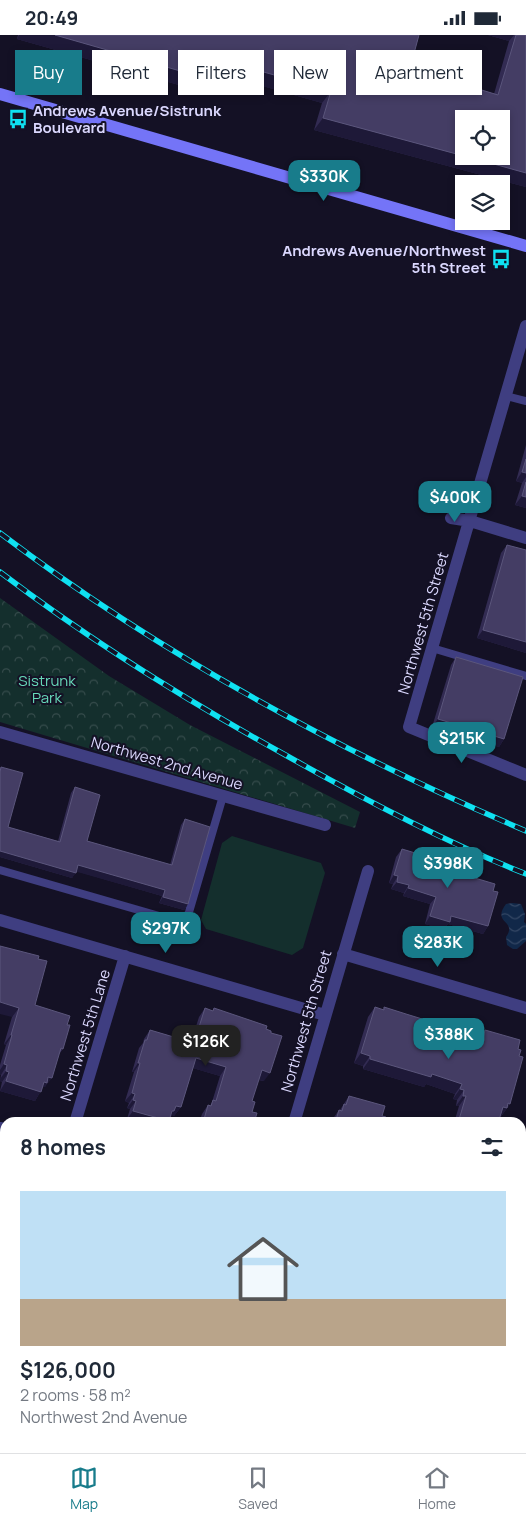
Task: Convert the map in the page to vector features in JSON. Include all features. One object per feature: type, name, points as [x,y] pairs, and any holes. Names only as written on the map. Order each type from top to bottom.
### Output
[{"type":"main road","points":[[0,94],[526,246]]},
{"type":"street","name":"Northwest 5th Street","points":[[526,326],[409,727],[526,775]]},
{"type":"street","points":[[451,518],[470,521],[526,538]]},
{"type":"street","name":"Northwest 2nd Avenue","points":[[0,732],[326,825]]},
{"type":"street","name":"Northwest 5th Street","points":[[296,1117],[368,871]]},
{"type":"street","points":[[0,920],[325,1015]]},
{"type":"street","points":[[343,954],[526,1008]]},
{"type":"street","name":"Northwest 5th Lane","points":[[78,1117],[125,956]]},
{"type":"lane","points":[[506,395],[526,401]]},
{"type":"lane","points":[[432,648],[526,676]]},
{"type":"lane","points":[[0,870],[180,922],[186,918],[189,912],[223,796]]},
{"type":"green space","name":"Sistrunk Park","points":[[0,598],[109,676],[190,725],[360,812],[355,828],[0,722]]},
{"type":"green space","points":[[232,836],[321,863],[325,873],[303,948],[292,955],[206,929],[201,920],[222,843]]},
{"type":"water","points":[[506,904],[521,904],[525,914],[526,941],[517,949],[507,945],[506,937],[509,927],[501,915]]},
{"type":"building","points":[[55,35],[419,35],[415,50],[356,50],[356,95],[482,95],[482,90],[498,95],[516,35],[526,35],[526,173],[497,165],[510,165],[510,110],[455,110],[455,154],[323,118],[330,95],[346,95],[346,50],[274,50],[274,75],[264,72],[264,50],[178,50],[178,70],[168,67],[168,50],[107,50]]},
{"type":"building","points":[[526,459],[526,473],[522,472]]},
{"type":"building","points":[[526,482],[526,497],[522,496]]},
{"type":"building","points":[[507,545],[526,550],[526,642],[483,630]]},
{"type":"building","points":[[456,657],[523,677],[504,739],[438,719]]},
{"type":"building","points":[[1,767],[23,773],[8,827],[60,842],[75,787],[100,795],[87,841],[172,865],[185,819],[210,827],[188,904],[163,897],[165,890],[78,865],[76,873],[0,851]]},
{"type":"building","points":[[402,849],[435,859],[434,862],[469,872],[468,876],[495,884],[493,891],[498,892],[488,926],[451,916],[450,922],[430,916],[436,897],[408,888],[409,885],[397,882],[398,876],[394,875]]},
{"type":"building","points":[[0,946],[39,956],[38,959],[47,961],[35,1005],[70,1016],[67,1025],[70,1025],[52,1078],[48,1077],[47,1083],[44,1082],[41,1092],[6,1081],[9,1072],[6,1071],[7,1065],[4,1064],[19,1008],[0,1002]]},
{"type":"building","points":[[375,1007],[384,1010],[384,1007],[445,1026],[444,1029],[480,1039],[483,1039],[485,1030],[520,1040],[518,1049],[521,1050],[519,1056],[523,1057],[510,1104],[508,1103],[507,1108],[503,1107],[500,1117],[460,1117],[466,1096],[463,1096],[464,1090],[460,1089],[462,1084],[432,1074],[431,1077],[370,1059],[370,1056],[361,1053]]},
{"type":"building","points":[[205,1008],[213,1011],[214,1008],[267,1026],[266,1029],[271,1031],[271,1033],[282,1036],[270,1073],[262,1070],[252,1101],[255,1102],[252,1112],[257,1113],[256,1117],[205,1117],[208,1105],[211,1106],[213,1100],[216,1101],[226,1067],[196,1058],[181,1107],[176,1106],[170,1117],[155,1117],[133,1111],[136,1101],[133,1100],[135,1094],[132,1093],[140,1063],[138,1063],[150,1030],[194,1043]]},
{"type":"building","points":[[349,1096],[385,1106],[382,1116],[386,1117],[337,1117],[339,1110],[342,1111],[344,1104],[346,1105]]},
{"type":"railway","points":[[0,533],[61,578],[124,620],[254,698],[388,768],[526,831]]},
{"type":"railway","points":[[0,572],[34,598],[141,670],[252,736],[406,820],[526,874]]},
{"type":"place","name":"Andrews Avenue/Sistrunk Boulevard","points":[[18,119]]},
{"type":"place","name":"Andrews Avenue/Northwest 5th Street","points":[[501,259]]}]
